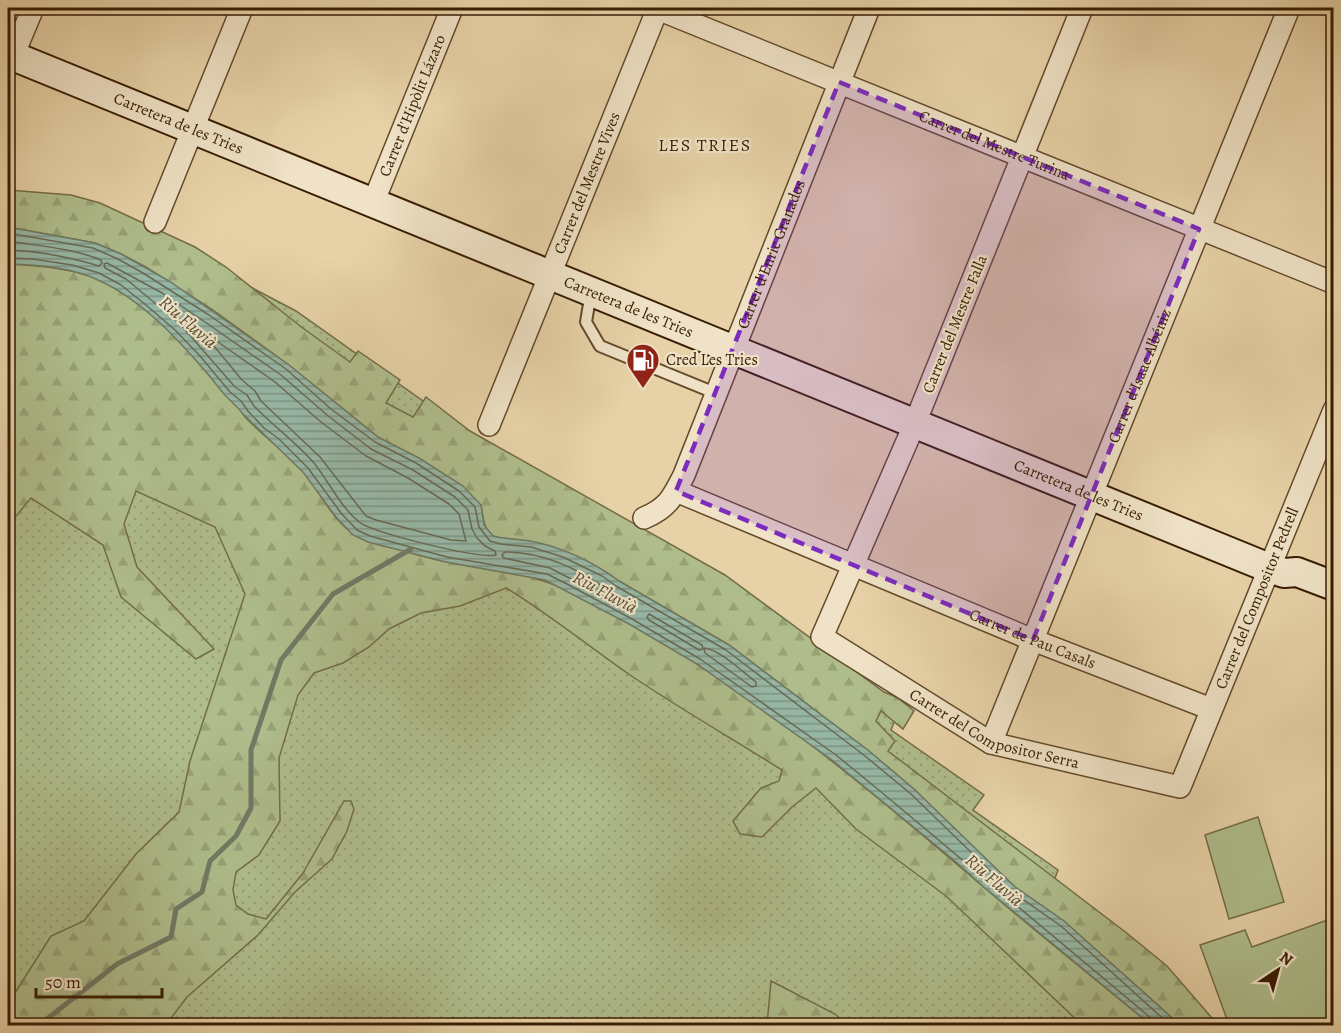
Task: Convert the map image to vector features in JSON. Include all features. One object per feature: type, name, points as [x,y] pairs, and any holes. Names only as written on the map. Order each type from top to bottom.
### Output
[{"type":"street","points":[[10,55],[33,8]]},
{"type":"street","points":[[155,222],[242,8]]},
{"type":"street","name":"Carrer d'Hipòlit Lázaro","points":[[373,203],[452,8]]},
{"type":"street","name":"Carrer del Mestre Turina","points":[[657,8],[1334,284]]},
{"type":"street","name":"Carrer del Mestre Vives","points":[[489,425],[657,8]]},
{"type":"street","name":"Carrer d'Enric Granados","points":[[644,518],[660,511],[671,500],[676,490],[869,8]]},
{"type":"street","name":"Carrer del Mestre Falla","points":[[822,638],[915,423],[1082,8]]},
{"type":"street","name":"Carrer d'Isaac Albéniz","points":[[991,743],[1289,8]]},
{"type":"street","name":"Carretera de les Tries","points":[[10,55],[1277,571],[1297,572],[1334,586]]},
{"type":"street","name":"Carrer del Compositor Pedrell","points":[[1180,787],[1211,709],[1277,571],[1334,410]]},
{"type":"street","name":"Carrer de Pau Casals","points":[[676,490],[1033,640],[1211,709]]},
{"type":"street","name":"Carretera de les Tries","points":[[1277,571],[1290,585],[1334,602]]},
{"type":"street","name":"Carrer del Compositor Serra","points":[[822,638],[991,743],[1180,787]]},
{"type":"lane","points":[[591,291],[586,322],[600,345],[715,393]]},
{"type":"highlighted area","points":[[839,82],[1199,229],[1033,640],[676,491]]},
{"type":"green space","points":[[8,190],[71,195],[100,203],[195,247],[226,267],[300,326],[350,362],[358,351],[400,380],[386,403],[413,417],[426,397],[470,431],[725,575],[884,692],[898,698],[914,711],[903,729],[881,711],[876,721],[895,741],[888,751],[1167,966],[1218,1025],[1180,1025],[1064,921],[1015,887],[915,790],[869,751],[729,645],[596,566],[550,548],[492,535],[485,525],[481,505],[378,437],[289,365],[213,310],[146,267],[95,243],[8,227]]},
{"type":"green space","points":[[8,212],[207,264],[296,311],[694,593],[897,715],[891,730],[984,795],[973,810],[1058,870],[1040,919],[1163,1025],[8,1025]]},
{"type":"green space","points":[[8,264],[53,268],[87,275],[134,300],[166,329],[246,418],[303,471],[334,515],[357,536],[366,541],[431,559],[511,573],[554,585],[634,626],[697,664],[773,716],[846,772],[1151,1025],[1082,1025],[946,896],[856,829],[816,788],[792,807],[762,837],[740,834],[733,821],[761,788],[779,781],[782,770],[614,664],[538,608],[506,588],[460,606],[421,613],[389,629],[369,647],[343,663],[314,673],[298,695],[279,758],[280,821],[259,855],[236,872],[233,890],[236,905],[248,914],[266,919],[303,873],[344,801],[351,801],[354,809],[347,831],[332,859],[295,892],[258,935],[187,997],[166,1025],[8,1025],[8,996],[15,993],[51,936],[84,921],[136,854],[179,812],[190,761],[245,594],[215,527],[136,491],[124,524],[137,567],[214,649],[196,659],[121,597],[103,545],[31,498],[8,526]]},
{"type":"green space","points":[[1258,817],[1284,902],[1229,919],[1205,835]]},
{"type":"green space","points":[[1333,918],[1333,1018],[1313,1025],[1274,1025],[1272,1021],[1257,1025],[1229,1025],[1200,945],[1245,930],[1252,947]]},
{"type":"green space","points":[[771,981],[835,1014],[847,1025],[767,1025]]},
{"type":"water","name":"Riu Fluvià","points":[[8,227],[95,243],[121,254],[169,281],[289,365],[378,437],[419,458],[463,486],[481,505],[484,525],[493,536],[530,541],[577,556],[729,645],[869,751],[915,790],[1015,887],[1064,921],[1180,1025],[1151,1025],[832,760],[697,664],[629,624],[545,580],[446,562],[368,542],[353,535],[336,517],[303,472],[243,414],[157,320],[114,288],[88,276],[54,268],[8,264]]},
{"type":"waterway","points":[[38,1026],[117,964],[171,937],[176,909],[202,892],[210,861],[236,836],[251,808],[251,750],[281,660],[333,594],[411,549]]},
{"type":"place","name":"Cred Les Tries","points":[[643,389]]},
{"type":"district","name":"LES TRIES","points":[[705,145]]}]
